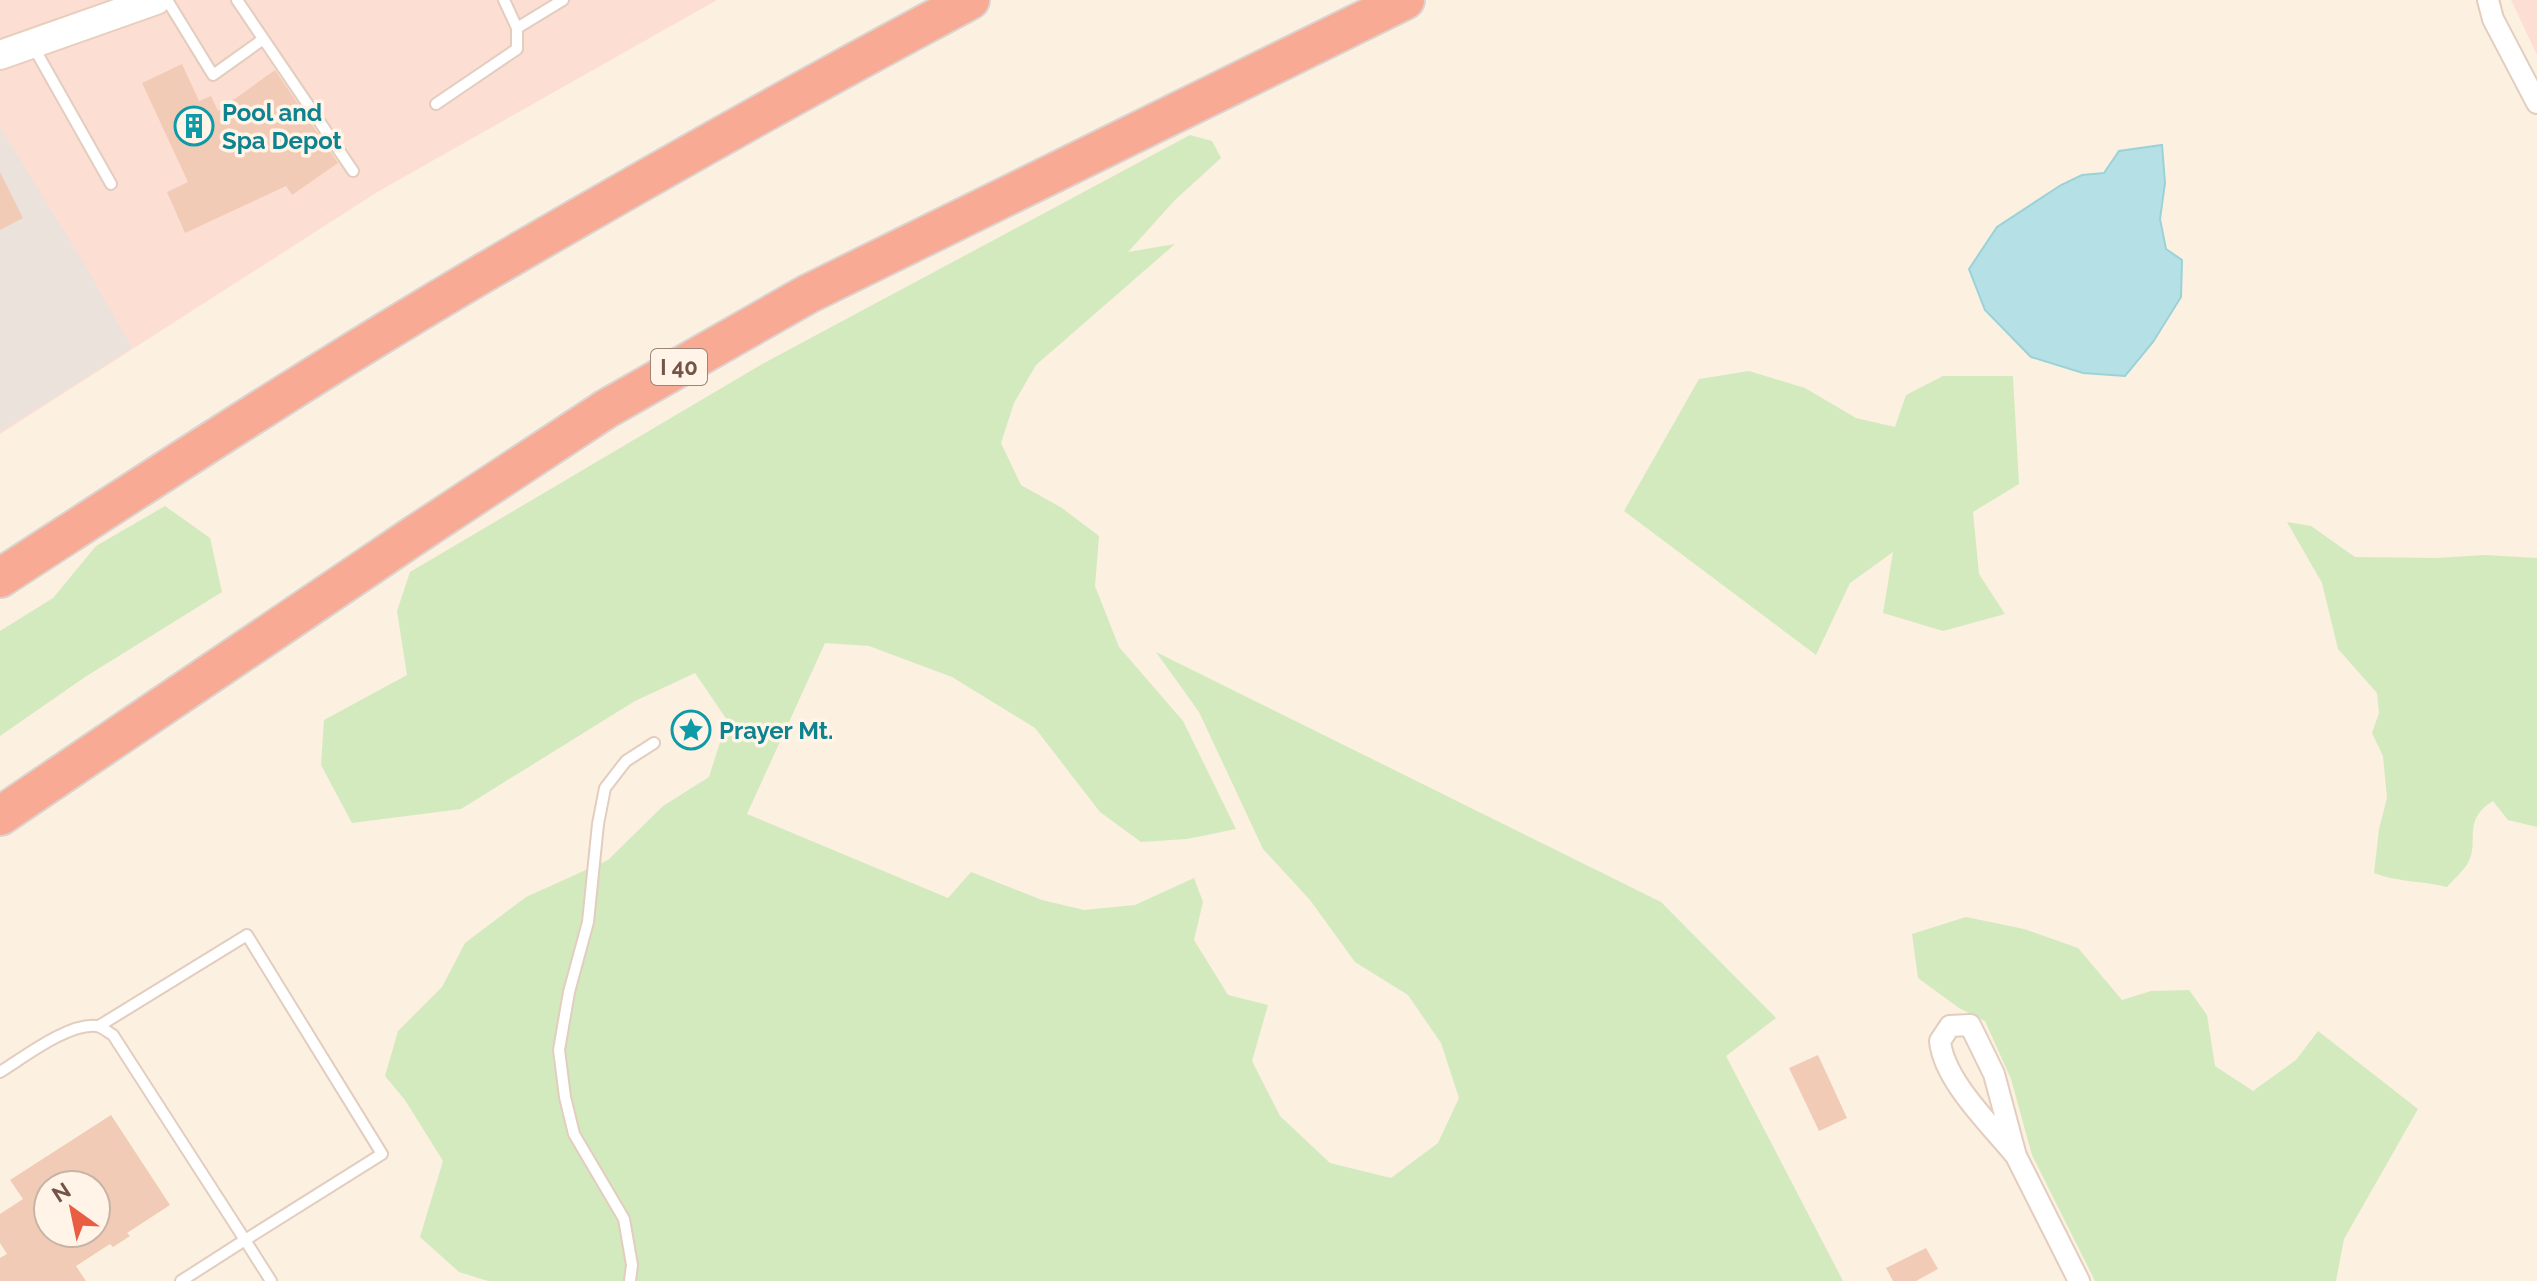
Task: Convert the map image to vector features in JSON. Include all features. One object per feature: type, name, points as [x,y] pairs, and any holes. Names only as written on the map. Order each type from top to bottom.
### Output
[{"type":"highway","points":[[0,578],[210,442],[479,276],[830,75],[970,0]]},
{"type":"highway","name":"I 40","points":[[0,816],[606,409],[808,294],[1405,0]]},
{"type":"main road","points":[[0,55],[156,0]]},
{"type":"street","points":[[2488,0],[2498,31],[2537,103]]},
{"type":"street","points":[[2016,1156],[1960,1087],[1941,1058],[1940,1041],[1950,1026],[1970,1025],[1994,1074],[2016,1156],[2079,1281]]},
{"type":"lane","points":[[167,0],[213,75],[262,40]]},
{"type":"lane","points":[[237,0],[353,171]]},
{"type":"lane","points":[[436,104],[517,49],[517,28],[504,0]]},
{"type":"lane","points":[[517,28],[563,0]]},
{"type":"lane","points":[[32,45],[111,184]]},
{"type":"lane","points":[[630,1281],[632,1265],[624,1219],[574,1134],[559,1050],[569,992],[588,922],[598,824],[605,788],[626,761],[654,743]]},
{"type":"lane","points":[[0,1072],[50,1041],[78,1028],[99,1026],[247,935],[382,1154],[181,1281]]},
{"type":"lane","points":[[99,1026],[113,1035],[271,1281]]},
{"type":"shaded area","points":[[0,0],[717,0],[379,191],[0,434]]},
{"type":"shaded area","points":[[2537,0],[2537,55],[2512,2]]},
{"type":"shaded area","points":[[0,127],[132,348],[0,432]]},
{"type":"green space","points":[[1190,135],[1212,141],[1221,158],[1175,200],[1128,252],[1175,244],[1036,365],[1014,403],[1001,443],[1021,485],[1062,508],[1099,536],[1095,586],[1119,647],[1183,721],[1236,829],[1187,839],[1141,842],[1100,812],[1035,728],[952,677],[869,646],[825,643],[747,814],[948,898],[971,872],[1042,900],[1084,910],[1135,905],[1194,878],[1203,902],[1194,940],[1228,995],[1268,1005],[1252,1061],[1280,1116],[1330,1163],[1391,1178],[1438,1143],[1459,1098],[1441,1043],[1408,995],[1355,962],[1310,900],[1263,849],[1199,712],[1156,652],[1661,902],[1776,1018],[1726,1056],[1843,1281],[488,1281],[459,1272],[420,1237],[443,1161],[405,1100],[385,1076],[398,1031],[442,987],[465,943],[526,897],[608,860],[663,806],[709,777],[727,720],[695,673],[635,701],[461,809],[352,823],[321,765],[324,720],[407,675],[397,611],[410,572],[764,363]]},
{"type":"green space","points":[[1749,371],[1805,388],[1856,418],[1895,427],[1906,395],[1943,376],[2013,376],[2019,484],[1973,512],[1979,574],[2005,614],[1943,631],[1883,613],[1893,552],[1850,583],[1816,655],[1624,511],[1699,379]]},
{"type":"green space","points":[[165,506],[210,538],[222,592],[85,677],[0,736],[0,631],[53,598],[96,546]]},
{"type":"green space","points":[[2287,522],[2311,526],[2355,557],[2484,555],[2537,558],[2537,827],[2508,820],[2493,801],[2483,808],[2474,823],[2468,863],[2447,887],[2374,873],[2379,829],[2387,798],[2383,756],[2372,733],[2379,713],[2377,693],[2338,649],[2322,583]]},
{"type":"green space","points":[[1966,917],[2024,929],[2078,948],[2122,1000],[2151,991],[2189,990],[2207,1015],[2215,1066],[2253,1091],[2296,1060],[2318,1031],[2418,1109],[2344,1239],[2336,1281],[2095,1281],[2032,1155],[2011,1079],[1985,1021],[1959,1008],[1918,978],[1912,934]]},
{"type":"water","points":[[2162,145],[2165,183],[2160,219],[2166,249],[2182,260],[2181,297],[2153,342],[2125,376],[2083,373],[2031,357],[1985,310],[1969,269],[1997,227],[2061,185],[2082,175],[2104,173],[2119,151]]},
{"type":"building","points":[[182,64],[199,101],[211,96],[218,111],[275,70],[338,163],[292,195],[286,186],[185,233],[167,192],[188,182],[142,83]]},
{"type":"building","points":[[0,172],[23,218],[0,230]]},
{"type":"building","points":[[1818,1055],[1847,1118],[1819,1131],[1789,1068]]},
{"type":"building","points":[[111,1115],[170,1205],[127,1233],[130,1236],[113,1247],[112,1169],[32,1169],[32,1249],[102,1249],[76,1266],[86,1281],[0,1281],[0,1258],[7,1254],[0,1243],[0,1214],[23,1199],[10,1180]]},
{"type":"building","points":[[1926,1248],[1938,1269],[1916,1281],[1893,1281],[1886,1268]]},
{"type":"place","name":"Pool and Spa Depot","points":[[194,126]]},
{"type":"place","name":"Prayer Mt.","points":[[691,730]]}]
